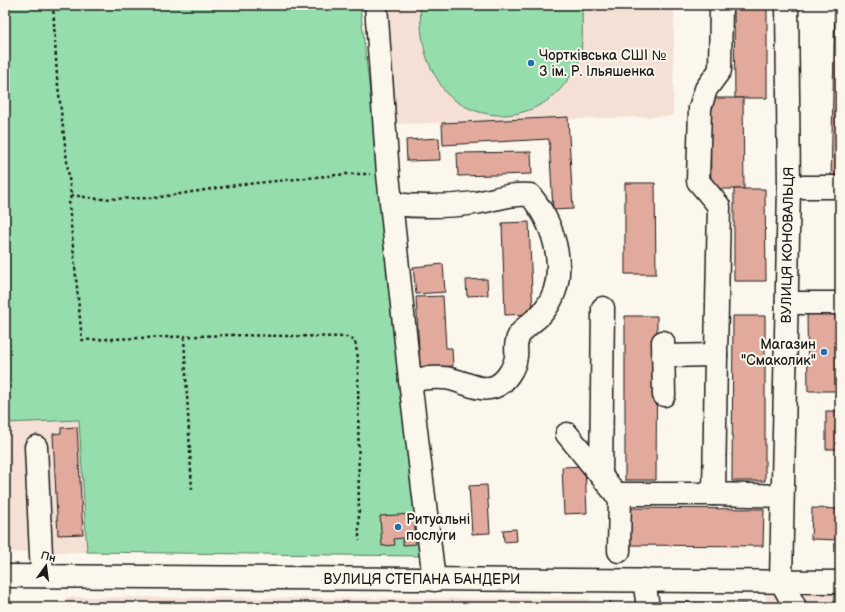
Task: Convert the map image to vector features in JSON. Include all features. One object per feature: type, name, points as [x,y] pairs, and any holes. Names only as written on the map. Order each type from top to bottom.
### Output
[{"type":"street","points":[[376,5],[388,174],[410,380],[434,580]]},
{"type":"street","points":[[714,494],[719,206],[698,181],[700,108],[706,89],[720,70],[721,5]]},
{"type":"street","name":"ВУЛИЦЯ КОНОВАЛЬЦЯ","points":[[781,581],[789,187],[788,5]]},
{"type":"street","points":[[789,187],[840,187]]},
{"type":"street","points":[[392,204],[448,206],[514,194],[530,195],[542,209],[550,228],[559,271],[556,291],[543,312],[528,326],[517,340],[516,357],[512,370],[504,380],[493,387],[477,387],[456,379],[443,378],[410,380]]},
{"type":"street","points":[[787,303],[840,302]]},
{"type":"street","points":[[601,476],[603,308]]},
{"type":"street","points":[[664,395],[663,349],[716,355]]},
{"type":"street","points":[[567,434],[616,494],[782,496]]},
{"type":"street","points":[[36,447],[42,576]]},
{"type":"street","points":[[619,551],[620,494]]},
{"type":"street","name":"ВУЛИЦЯ СТЕПАНА БАНДЕРИ","points":[[5,576],[840,582]]},
{"type":"street","points":[[644,580],[648,607]]},
{"type":"street","points":[[781,581],[795,607]]},
{"type":"path","points":[[53,5],[57,77],[71,195],[69,204],[82,340],[228,335],[347,337],[355,341],[358,358],[359,541]]},
{"type":"path","points":[[71,195],[98,199],[154,198],[237,185],[346,174],[388,174]]},
{"type":"path","points":[[184,336],[192,490]]},
{"type":"path","points":[[86,600],[87,607]]},
{"type":"path","points":[[605,607],[611,602]]},
{"type":"shaded area","name":"Чортківська СШІ № 3 ім. Р. Ільяшенка","points":[[380,5],[674,5],[673,116],[397,124]]},
{"type":"shaded area","points":[[79,419],[87,552],[5,552],[5,423]]},
{"type":"shaded area","points":[[765,591],[840,593],[840,607],[767,607]]},
{"type":"shaded area","points":[[66,597],[590,599],[591,607],[67,607]]},
{"type":"green space","points":[[5,5],[360,5],[422,556],[87,552],[79,420],[5,423]]},
{"type":"green space","points":[[420,5],[582,5],[582,43],[578,65],[557,92],[544,103],[528,110],[511,114],[494,115],[477,111],[461,104],[446,93],[433,71],[423,44]]},
{"type":"building","points":[[734,5],[767,5],[767,98],[735,98]]},
{"type":"building","points":[[835,5],[840,5],[840,180],[831,179]]},
{"type":"building","points":[[710,98],[743,98],[744,189],[711,189]]},
{"type":"building","points":[[568,117],[573,209],[553,210],[549,139],[443,145],[442,123]]},
{"type":"building","points":[[439,138],[440,160],[407,161],[406,140]]},
{"type":"building","points":[[531,152],[532,174],[458,176],[457,153]]},
{"type":"building","points":[[625,183],[655,183],[656,274],[625,274]]},
{"type":"building","points":[[734,189],[765,189],[766,281],[734,281]]},
{"type":"building","points":[[839,213],[840,253],[838,253]]},
{"type":"building","points":[[529,222],[533,314],[505,315],[502,223]]},
{"type":"building","points":[[443,264],[445,292],[416,294],[413,267]]},
{"type":"building","points":[[487,279],[488,295],[467,296],[466,280]]},
{"type":"building","points":[[443,296],[446,348],[452,348],[453,366],[420,368],[416,297]]},
{"type":"building","name":"Магазин \"Смаколик\"","points":[[807,312],[840,312],[840,391],[808,391]]},
{"type":"building","points":[[625,316],[657,316],[656,480],[625,480]]},
{"type":"building","points":[[733,316],[765,316],[765,481],[732,481]]},
{"type":"building","points":[[826,411],[840,411],[840,449],[826,449]]},
{"type":"building","points":[[77,427],[83,534],[58,535],[53,434],[61,433],[61,428]]},
{"type":"building","points":[[585,466],[587,513],[564,514],[562,467]]},
{"type":"building","points":[[5,478],[7,478],[9,510],[5,511]]},
{"type":"building","points":[[487,485],[490,533],[472,534],[469,486]]},
{"type":"building","points":[[624,508],[764,509],[763,546],[624,545]]},
{"type":"building","points":[[812,508],[840,509],[840,540],[811,539]]},
{"type":"building","name":"Ритуальні послуги","points":[[414,514],[416,544],[403,545],[403,538],[394,539],[395,545],[382,546],[380,516]]},
{"type":"building","points":[[516,529],[517,541],[504,542],[503,530]]},
{"type":"building","points":[[670,602],[723,603],[723,607],[670,607]]},
{"type":"building","points":[[736,604],[747,604],[747,607],[736,607]]},
{"type":"place","name":"Чортківська СШІ № 3 ім. Р. Ільяшенка","points":[[531,63]]},
{"type":"place","name":"Магазин \"Смаколик\"","points":[[824,352]]},
{"type":"place","name":"Ритуальні послуги","points":[[398,527]]}]
